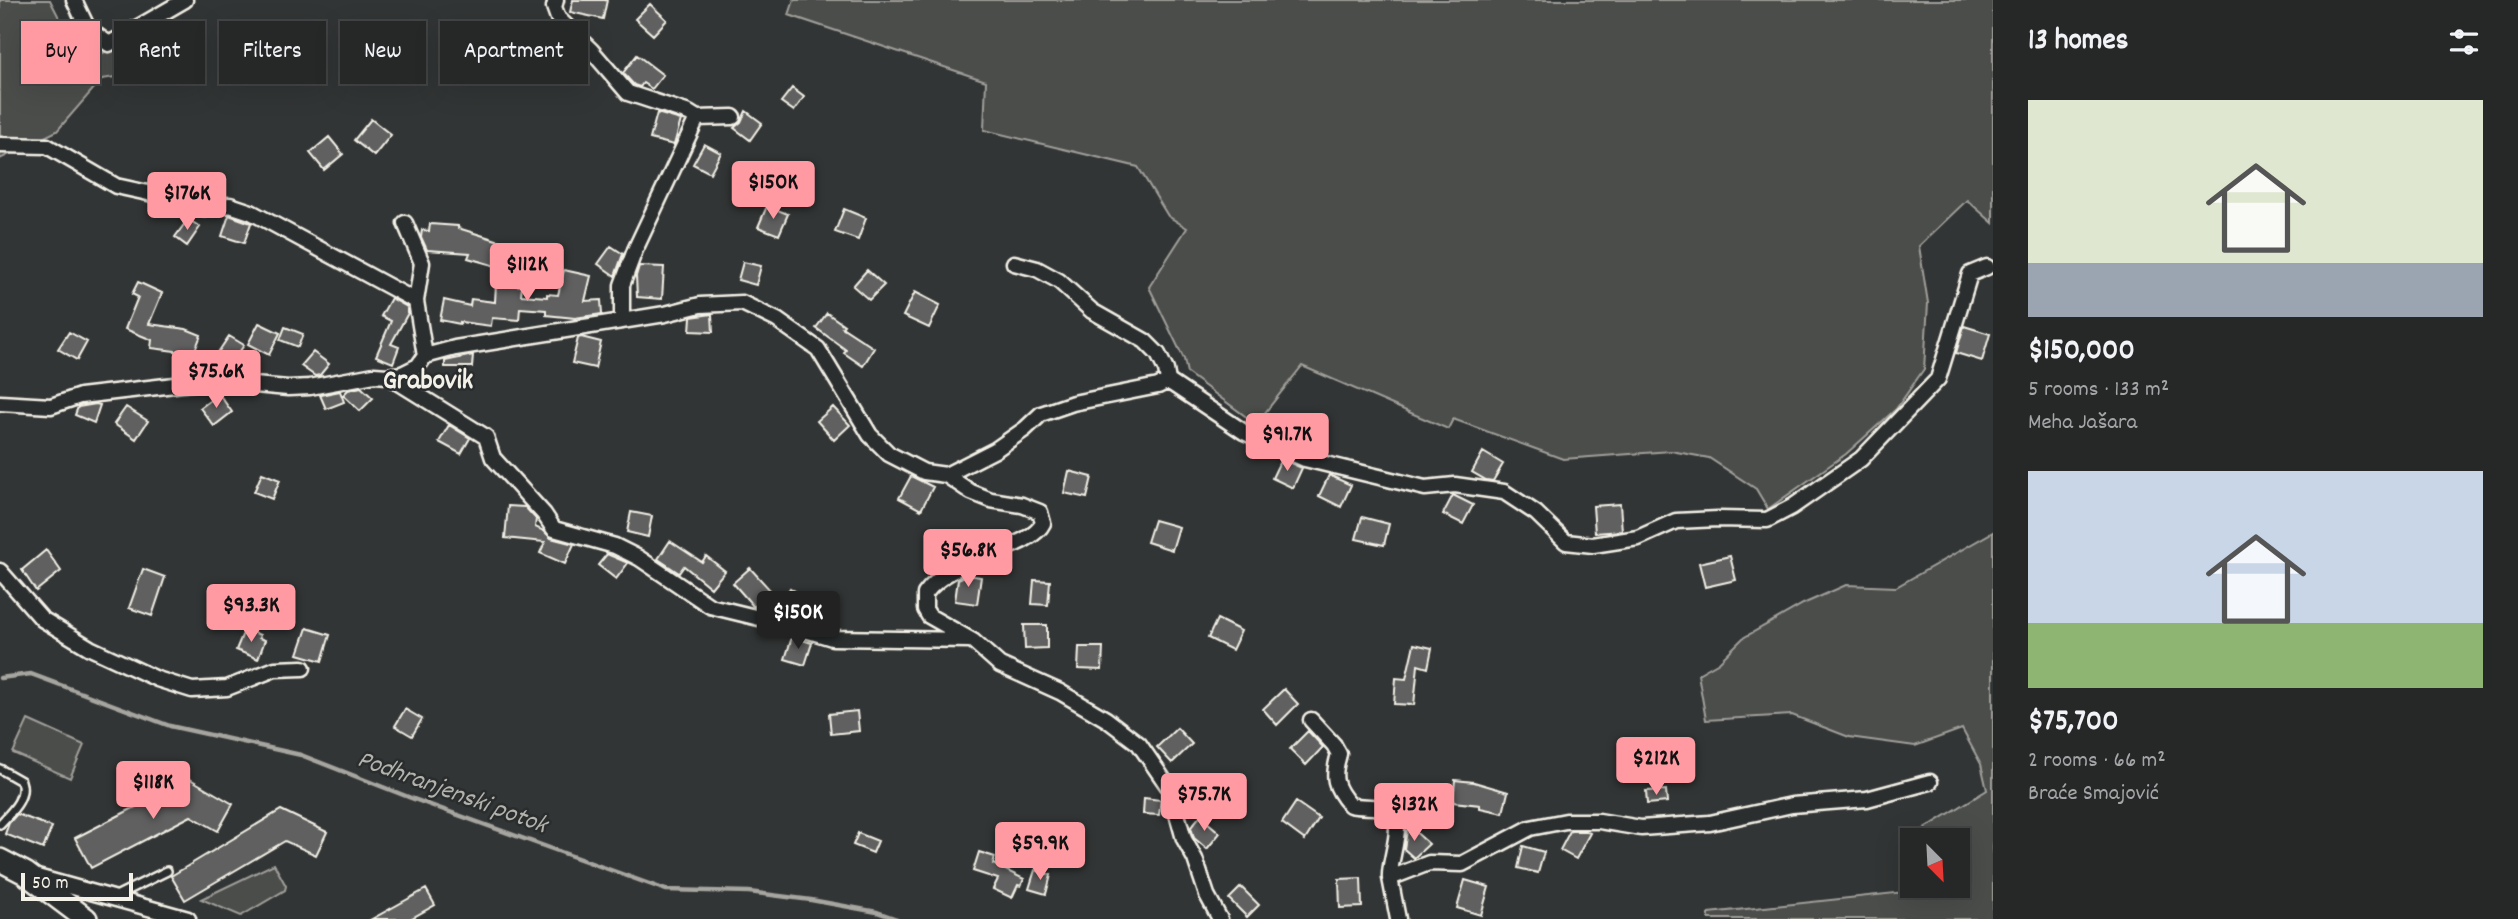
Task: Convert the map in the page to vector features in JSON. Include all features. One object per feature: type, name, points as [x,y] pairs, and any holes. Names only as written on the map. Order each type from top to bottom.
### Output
[{"type":"main road","points":[[0,860],[25,873],[86,919]]},
{"type":"street","points":[[74,0],[88,29],[109,44],[185,0]]},
{"type":"street","points":[[556,0],[554,7],[558,18],[628,93],[697,118],[733,117]]},
{"type":"street","points":[[622,321],[622,285],[635,250],[697,118]]},
{"type":"street","points":[[0,145],[47,146],[116,187],[171,198],[204,209],[230,205],[251,212],[416,301]]},
{"type":"street","points":[[405,223],[422,263],[416,301],[425,356]]},
{"type":"street","points":[[1014,263],[1037,269],[1059,281],[1093,311],[1145,341],[1158,354],[1167,370],[1168,381]]},
{"type":"street","points":[[1168,381],[1244,432],[1305,459],[1424,488],[1455,485],[1504,492],[1536,513],[1566,542],[1593,545],[1638,538],[1676,521],[1767,520],[1821,487],[1861,458],[1938,379],[1970,274],[1987,267]]},
{"type":"street","points":[[0,403],[51,406],[80,396],[110,395],[209,381],[288,388],[310,387],[374,375],[402,374],[418,366],[425,356],[455,348],[719,303],[742,303],[758,309],[818,349],[870,435],[890,454],[924,472],[946,475],[971,492],[991,500],[1035,509],[1043,517],[1044,523],[1040,531],[1033,536],[957,567],[942,576],[925,594],[925,609],[929,616],[973,640],[1000,664],[1060,692],[1106,719],[1139,744],[1170,789],[1184,839],[1195,859],[1210,902],[1220,919]]},
{"type":"street","points":[[388,376],[486,437],[494,458],[554,529],[615,546],[639,558],[710,606],[832,638],[973,640]]},
{"type":"street","points":[[946,475],[995,450],[1041,414],[1073,403],[1158,386],[1168,381]]},
{"type":"street","points":[[0,571],[42,619],[90,648],[157,679],[192,690],[227,688],[275,669],[303,668]]},
{"type":"street","points":[[1311,720],[1339,754],[1335,766],[1338,791],[1350,805],[1389,810],[1395,816],[1398,825],[1390,878],[1398,919]]},
{"type":"street","points":[[1390,878],[1429,863],[1462,864],[1530,828],[1566,821],[1599,821],[1641,828],[1710,823],[1792,806],[1867,799],[1930,782]]},
{"type":"street","points":[[25,873],[188,919]]},
{"type":"lane","points":[[0,769],[21,781],[23,787],[18,802],[0,824]]},
{"type":"lane","points":[[113,898],[167,871]]},
{"type":"shaded area","points":[[0,0],[50,0],[61,21],[21,21],[21,84],[98,84],[57,131],[0,159]]},
{"type":"shaded area","points":[[794,0],[1993,0],[1993,223],[1967,200],[1919,246],[1928,303],[1924,369],[1896,409],[1846,454],[1768,509],[1756,489],[1709,458],[1671,451],[1563,459],[1453,419],[1448,429],[1302,366],[1256,424],[1187,373],[1184,359],[1149,287],[1187,228],[1168,216],[1138,167],[984,130],[986,81],[789,15]]},
{"type":"shaded area","points":[[114,48],[114,77],[100,81],[100,54]]},
{"type":"shaded area","points":[[1993,532],[1993,919],[1709,919],[1709,913],[1900,893],[1900,898],[1970,898],[1970,828],[1926,828],[1987,790],[1981,764],[1962,729],[1915,746],[1849,737],[1792,715],[1706,720],[1698,674],[1719,662],[1743,638],[1803,604],[1846,585],[1896,587]]},
{"type":"shaded area","points":[[28,720],[84,745],[70,778],[13,753]]},
{"type":"shaded area","points":[[274,864],[286,886],[285,890],[241,916],[201,899]]},
{"type":"building","points":[[573,0],[607,0],[603,19],[570,12]]},
{"type":"building","points":[[650,4],[667,20],[653,35],[635,19]]},
{"type":"building","points":[[637,55],[663,75],[652,89],[643,83],[640,87],[634,85],[623,73]]},
{"type":"building","points":[[792,88],[804,97],[794,111],[781,102]]},
{"type":"building","points":[[746,111],[762,123],[750,140],[734,128],[741,122]]},
{"type":"building","points":[[657,113],[681,120],[674,145],[650,139]]},
{"type":"building","points":[[371,119],[391,135],[374,156],[354,140]]},
{"type":"building","points":[[329,137],[343,154],[324,170],[310,153]]},
{"type":"building","points":[[704,144],[721,153],[710,173],[693,164]]},
{"type":"building","points":[[767,206],[788,214],[779,235],[758,227]]},
{"type":"building","points":[[844,209],[866,218],[858,240],[835,232]]},
{"type":"building","points":[[229,215],[251,223],[244,243],[222,236]]},
{"type":"building","points":[[188,219],[200,227],[187,246],[175,237]]},
{"type":"building","points":[[430,224],[458,226],[503,242],[496,266],[468,258],[470,253],[427,250],[421,237],[422,230],[429,231]]},
{"type":"building","points":[[611,246],[623,254],[615,276],[598,264]]},
{"type":"building","points":[[743,262],[761,266],[756,285],[738,280]]},
{"type":"building","points":[[639,266],[664,267],[662,299],[637,297],[636,276]]},
{"type":"building","points":[[564,270],[591,276],[585,301],[601,300],[602,314],[575,318],[546,315],[546,310],[520,308],[519,320],[492,318],[491,326],[440,320],[444,300],[470,306],[471,299],[495,302],[496,284],[522,286],[521,295],[558,295]]},
{"type":"building","points":[[867,270],[884,285],[869,300],[853,286]]},
{"type":"building","points":[[138,282],[162,293],[149,324],[186,329],[201,335],[192,358],[175,351],[151,348],[152,340],[125,329],[138,297],[132,294]]},
{"type":"building","points":[[915,292],[940,305],[929,328],[903,316]]},
{"type":"building","points":[[391,298],[407,307],[408,313],[391,344],[399,347],[393,363],[376,356],[391,321],[381,316]]},
{"type":"building","points":[[827,313],[844,325],[842,327],[874,348],[863,366],[816,328]]},
{"type":"building","points":[[712,314],[713,332],[690,331],[691,317]]},
{"type":"building","points":[[259,323],[280,333],[269,355],[248,344]]},
{"type":"building","points":[[1964,326],[1990,334],[1982,361],[1956,353]]},
{"type":"building","points":[[285,327],[303,334],[298,347],[280,340]]},
{"type":"building","points":[[69,332],[87,342],[77,360],[58,349]]},
{"type":"building","points":[[229,336],[244,345],[232,363],[217,354]]},
{"type":"building","points":[[578,338],[601,342],[595,368],[572,363]]},
{"type":"building","points":[[313,352],[329,364],[320,375],[315,376],[301,366]]},
{"type":"building","points":[[473,355],[472,367],[445,367],[445,361]]},
{"type":"building","points":[[361,387],[373,398],[360,411],[343,395],[348,390]]},
{"type":"building","points":[[340,391],[344,402],[326,409],[320,395]]},
{"type":"building","points":[[219,394],[232,412],[214,426],[200,408]]},
{"type":"building","points":[[100,405],[94,423],[75,415],[78,407]]},
{"type":"building","points":[[126,407],[148,421],[136,439],[114,424]]},
{"type":"building","points":[[833,407],[850,425],[834,440],[817,421]]},
{"type":"building","points":[[449,425],[470,438],[461,454],[439,442]]},
{"type":"building","points":[[1483,452],[1503,464],[1493,481],[1472,472]]},
{"type":"building","points":[[1281,459],[1302,468],[1293,488],[1272,478]]},
{"type":"building","points":[[1069,471],[1092,477],[1087,498],[1064,493]]},
{"type":"building","points":[[262,473],[280,480],[272,499],[254,492]]},
{"type":"building","points":[[1329,475],[1351,485],[1341,507],[1319,496]]},
{"type":"building","points":[[911,476],[933,487],[921,510],[899,498]]},
{"type":"building","points":[[1453,495],[1473,505],[1463,524],[1443,514]]},
{"type":"building","points":[[1620,504],[1622,531],[1595,533],[1593,506]]},
{"type":"building","points":[[508,506],[525,507],[536,519],[535,527],[551,538],[574,544],[565,564],[540,553],[545,542],[505,538]]},
{"type":"building","points":[[631,512],[652,516],[648,537],[627,532]]},
{"type":"building","points":[[1362,517],[1389,524],[1384,545],[1356,539]]},
{"type":"building","points":[[1154,520],[1179,527],[1172,550],[1147,542]]},
{"type":"building","points":[[670,541],[702,562],[706,556],[725,571],[711,588],[684,566],[679,573],[658,559]]},
{"type":"building","points":[[46,550],[61,571],[36,591],[22,570]]},
{"type":"building","points":[[607,554],[628,563],[616,579],[598,565]]},
{"type":"building","points":[[1730,556],[1736,580],[1705,587],[1699,563]]},
{"type":"building","points":[[750,568],[781,602],[790,588],[809,600],[797,617],[786,615],[763,599],[754,607],[733,583]]},
{"type":"building","points":[[143,569],[165,577],[152,616],[129,608]]},
{"type":"building","points":[[967,575],[981,577],[977,604],[955,601],[958,579]]},
{"type":"building","points":[[1034,580],[1050,581],[1048,605],[1032,604]]},
{"type":"building","points":[[1217,619],[1241,631],[1232,650],[1208,638]]},
{"type":"building","points":[[1024,625],[1047,625],[1047,648],[1025,649]]},
{"type":"building","points":[[307,628],[330,635],[322,661],[298,654]]},
{"type":"building","points":[[248,630],[265,640],[258,659],[236,650],[243,633],[246,634]]},
{"type":"building","points":[[792,637],[812,643],[805,665],[785,659]]},
{"type":"building","points":[[1414,644],[1432,648],[1428,668],[1418,665],[1414,705],[1394,704],[1396,678],[1406,679]]},
{"type":"building","points":[[1079,647],[1103,647],[1102,670],[1078,669]]},
{"type":"building","points":[[1284,689],[1298,704],[1277,725],[1263,709]]},
{"type":"building","points":[[405,709],[422,719],[412,736],[395,726]]},
{"type":"building","points":[[857,711],[859,731],[831,734],[829,714]]},
{"type":"building","points":[[1177,728],[1192,744],[1172,763],[1157,747]]},
{"type":"building","points":[[1308,731],[1323,747],[1306,765],[1290,749]]},
{"type":"building","points":[[190,779],[233,804],[218,831],[191,816],[91,868],[75,838]]},
{"type":"building","points":[[1455,780],[1474,782],[1508,792],[1503,813],[1480,808],[1480,805],[1453,802]]},
{"type":"building","points":[[1666,790],[1667,802],[1647,804],[1646,791]]},
{"type":"building","points":[[1144,798],[1161,800],[1159,815],[1143,814]]},
{"type":"building","points":[[1296,802],[1319,818],[1305,840],[1282,823]]},
{"type":"building","points":[[281,810],[327,832],[316,855],[285,841],[185,900],[171,876]]},
{"type":"building","points":[[17,814],[52,827],[43,849],[5,834],[9,823]]},
{"type":"building","points":[[1200,816],[1220,833],[1207,849],[1194,838],[1191,827]]},
{"type":"building","points":[[1410,827],[1429,844],[1414,858],[1404,849],[1407,830]]},
{"type":"building","points":[[1570,831],[1590,833],[1576,859],[1560,850]]},
{"type":"building","points":[[858,833],[878,841],[873,853],[853,845]]},
{"type":"building","points":[[1523,846],[1544,852],[1538,873],[1518,868]]},
{"type":"building","points":[[979,852],[995,857],[993,864],[1024,879],[1012,898],[993,889],[998,879],[973,871]]},
{"type":"building","points":[[1035,870],[1051,875],[1046,894],[1029,889]]},
{"type":"building","points":[[1361,878],[1362,907],[1340,908],[1339,879]]},
{"type":"building","points":[[1465,880],[1489,887],[1481,915],[1457,908]]},
{"type":"building","points":[[1241,887],[1259,905],[1247,917],[1229,899]]},
{"type":"building","points":[[426,889],[435,905],[410,919],[372,919]]},
{"type":"waterway","name":"Podhranjenski potok","points":[[0,678],[31,674],[170,726],[301,755],[411,798],[666,890],[749,892],[877,912],[897,919]]},
{"type":"district","name":"Grabovik","points":[[428,378]]}]
